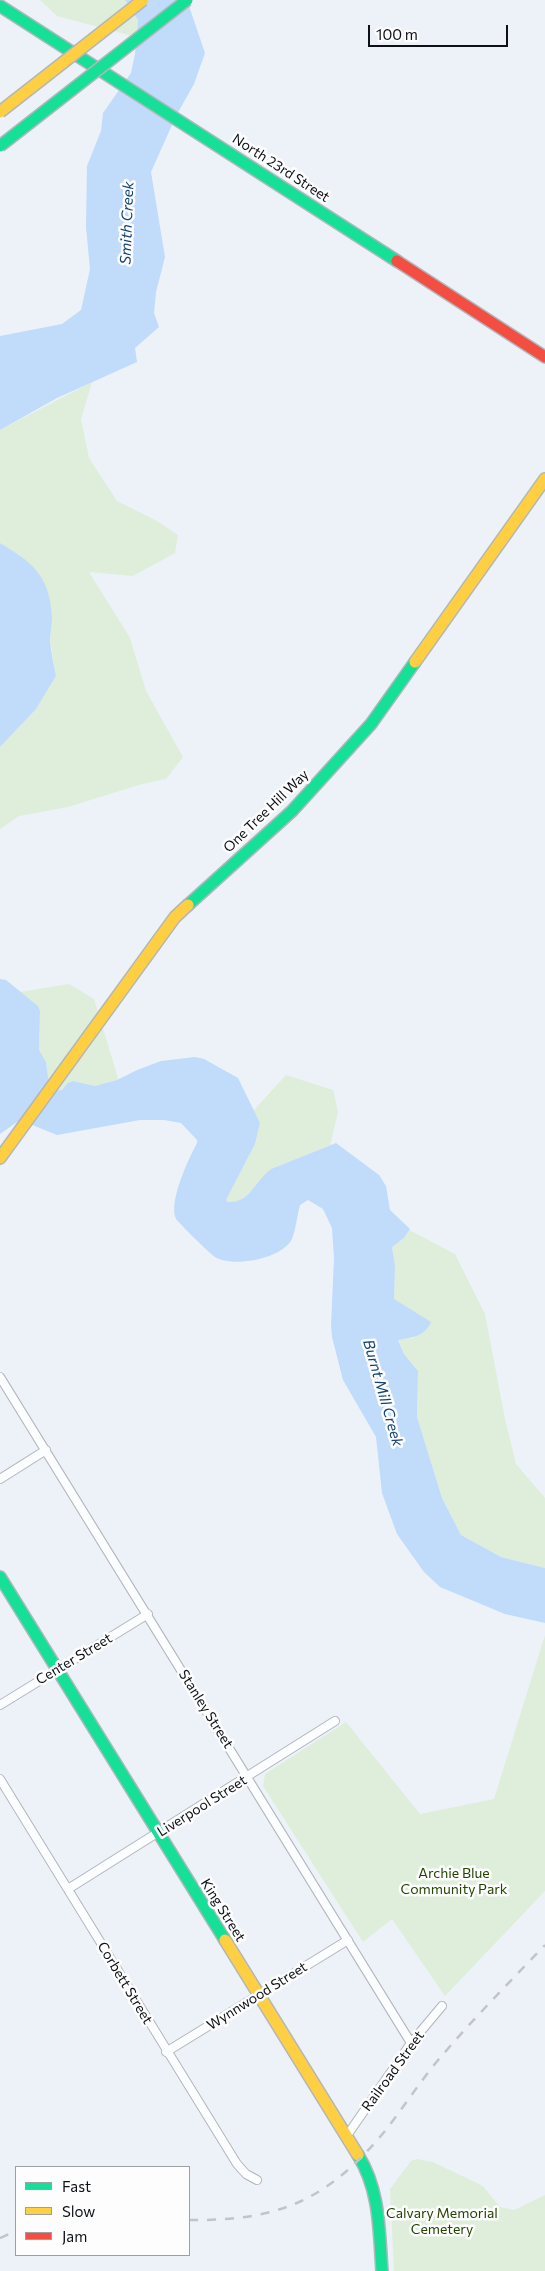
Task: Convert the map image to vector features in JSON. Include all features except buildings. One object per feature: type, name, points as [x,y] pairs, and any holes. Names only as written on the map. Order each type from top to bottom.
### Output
[{"type":"main road","points":[[0,112],[143,0]]},
{"type":"main road","points":[[0,146],[188,0]]},
{"type":"main road","name":"North 23rd Street","points":[[0,6],[191,127],[545,357]]},
{"type":"main road","name":"One Tree Hill Way","points":[[0,1158],[166,929],[185,907],[292,811],[371,724],[545,479]]},
{"type":"main road","name":"King Street","points":[[0,1577],[368,2171],[378,2202],[382,2271]]},
{"type":"street","name":"Stanley Street","points":[[0,1377],[411,2043]]},
{"type":"street","points":[[0,1479],[46,1450]]},
{"type":"street","name":"Center Street","points":[[0,1704],[148,1614]]},
{"type":"street","name":"Liverpool Street","points":[[68,1889],[335,1721]]},
{"type":"street","name":"Corbett Street","points":[[0,1779],[166,2052],[237,2164],[246,2174],[257,2180]]},
{"type":"street","name":"Wynnwood Street","points":[[166,2052],[348,1940]]},
{"type":"street","name":"Railroad Street","points":[[346,2137],[411,2043],[442,2006]]},
{"type":"green space","points":[[40,0],[125,0],[138,20],[136,37],[57,16]]},
{"type":"green space","points":[[92,382],[81,419],[89,458],[117,501],[157,521],[178,535],[175,553],[133,576],[89,572],[130,638],[146,691],[183,757],[166,779],[142,784],[68,807],[19,816],[0,829],[0,747],[36,709],[56,676],[50,640],[52,621],[20,555],[0,543],[0,430]]},
{"type":"green space","points":[[69,984],[94,999],[118,1078],[117,1080],[95,1086],[73,1081],[62,1090],[50,1091],[46,1062],[39,1050],[40,1011],[38,1006],[20,992]]},
{"type":"green space","points":[[286,1075],[333,1090],[338,1112],[330,1145],[271,1169],[242,1199],[228,1202],[226,1200],[255,1144],[260,1123],[253,1111]]},
{"type":"green space","points":[[409,1230],[455,1254],[485,1314],[505,1419],[516,1464],[545,1498],[545,1568],[501,1557],[461,1535],[442,1498],[417,1417],[418,1371],[404,1354],[398,1339],[414,1338],[394,1299],[395,1265],[392,1247],[404,1238]]},
{"type":"green space","name":"Archie Blue Community Park","points":[[545,1635],[545,1891],[445,1996],[392,1919],[363,1942],[263,1786],[265,1774],[346,1722],[420,1814],[494,1799]]},
{"type":"green space","name":"Calvary Memorial Cemetery","points":[[417,2159],[433,2162],[483,2186],[500,2207],[514,2210],[545,2195],[545,2271],[394,2271],[390,2189],[411,2161]]},
{"type":"water","name":"Smith Creek","points":[[125,0],[190,0],[190,9],[205,53],[194,84],[176,116],[151,172],[165,257],[156,292],[154,313],[159,327],[135,348],[137,362],[57,398],[0,430],[0,336],[62,324],[81,310],[90,269],[86,227],[87,166],[101,131],[103,113],[131,73],[135,54],[138,20]]},
{"type":"water","points":[[0,543],[22,557],[44,582],[51,604],[50,641],[56,676],[36,709],[0,747]]},
{"type":"water","name":"Burnt Mill Creek","points":[[0,979],[6,980],[38,1006],[40,1011],[39,1050],[46,1062],[50,1091],[62,1090],[68,1083],[73,1081],[95,1086],[117,1080],[161,1061],[195,1057],[204,1059],[238,1078],[260,1123],[255,1144],[226,1200],[228,1202],[242,1199],[271,1169],[336,1143],[379,1175],[386,1186],[390,1210],[410,1229],[404,1238],[392,1247],[395,1265],[394,1299],[431,1322],[425,1331],[413,1337],[398,1340],[404,1354],[418,1371],[417,1417],[442,1498],[461,1535],[501,1557],[545,1568],[545,1623],[505,1614],[440,1587],[424,1572],[397,1534],[382,1493],[376,1437],[343,1380],[332,1337],[334,1258],[332,1228],[323,1209],[308,1200],[300,1205],[292,1239],[287,1246],[278,1252],[256,1260],[233,1262],[223,1260],[212,1255],[176,1219],[174,1211],[177,1191],[197,1143],[197,1140],[181,1123],[164,1120],[140,1120],[57,1135],[20,1120],[0,1134]]},
{"type":"railway","points":[[190,2220],[251,2216],[278,2210],[302,2201],[346,2172],[389,2126],[447,2049],[545,1945]]},
{"type":"railway","points":[[0,2238],[15,2231]]},
{"type":"traffic: fast","points":[[0,146],[187,0]]},
{"type":"traffic: fast","points":[[0,6],[397,261]]},
{"type":"traffic: fast","points":[[188,905],[292,811],[371,724],[415,662]]},
{"type":"traffic: fast","points":[[0,1577],[225,1940]]},
{"type":"traffic: fast","points":[[358,2155],[371,2182],[374,2196],[379,2226],[382,2271]]},
{"type":"traffic: slow","points":[[0,112],[143,0]]},
{"type":"traffic: slow","points":[[415,662],[545,479]]},
{"type":"traffic: slow","points":[[0,1158],[175,917],[188,905]]},
{"type":"traffic: slow","points":[[225,1940],[358,2155]]},
{"type":"traffic: jam","points":[[397,261],[545,357]]}]
